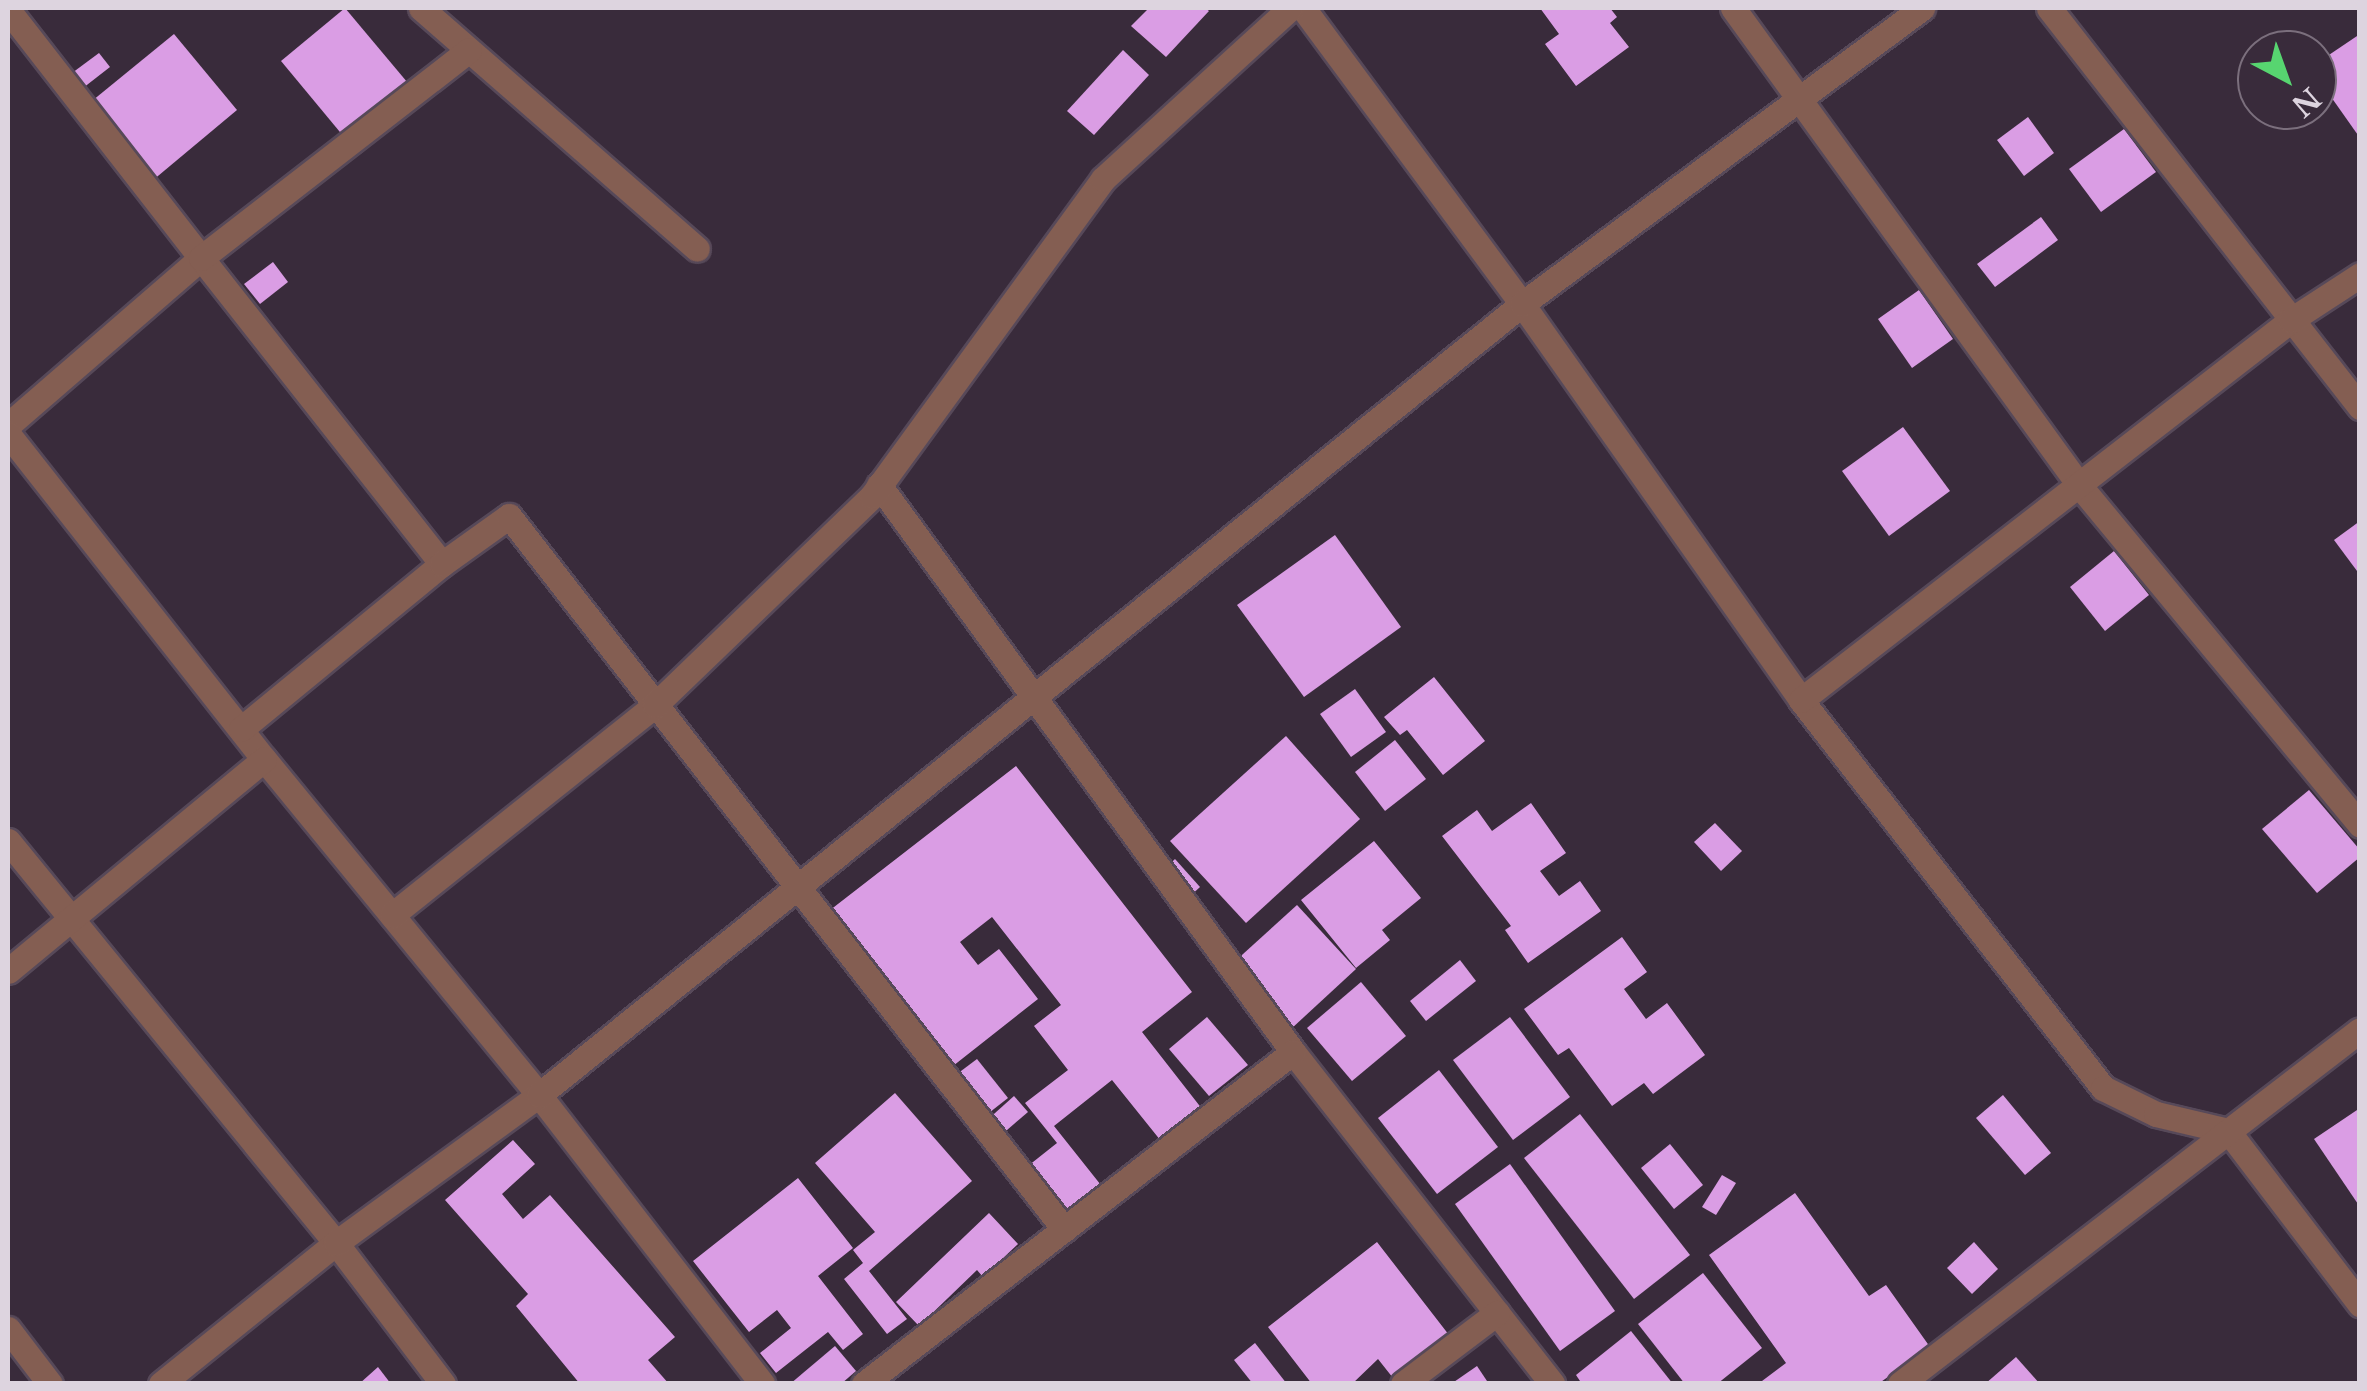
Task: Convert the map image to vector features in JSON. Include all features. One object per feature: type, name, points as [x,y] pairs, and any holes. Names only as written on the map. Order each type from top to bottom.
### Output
[{"type":"street","points":[[421,8],[698,250]]},
{"type":"street","points":[[392,916],[655,704],[880,486],[1103,179],[1290,8]]},
{"type":"street","points":[[1303,8],[1522,304],[1801,700],[2103,1088],[2156,1114],[2228,1131],[2360,1304]]},
{"type":"street","points":[[1733,8],[2079,484],[2360,826]]},
{"type":"street","points":[[161,1384],[336,1243],[539,1095],[1522,304],[1922,8]]},
{"type":"street","points":[[2049,8],[2360,407]]},
{"type":"street","points":[[8,10],[442,564]]},
{"type":"street","points":[[8,426],[201,258],[469,50]]},
{"type":"street","points":[[1801,700],[2291,320],[2360,275]]},
{"type":"street","points":[[8,434],[240,730],[539,1095],[762,1384]]},
{"type":"street","points":[[880,486],[1293,1052],[1552,1384]]},
{"type":"street","points":[[240,730],[442,564],[510,516],[1064,1229]]},
{"type":"street","points":[[8,971],[264,759]]},
{"type":"street","points":[[8,841],[336,1243],[443,1384]]},
{"type":"street","points":[[1900,1384],[2360,1030]]},
{"type":"street","points":[[864,1384],[1293,1052]]},
{"type":"street","points":[[1403,1384],[1497,1313]]},
{"type":"street","points":[[8,1329],[50,1384]]},
{"type":"building","points":[[345,8],[423,101],[359,155],[281,61]]},
{"type":"building","points":[[1149,8],[1209,11],[1166,57],[1131,26]]},
{"type":"building","points":[[1540,8],[1610,8],[1617,17],[1610,23],[1629,47],[1576,86],[1545,44],[1559,34]]},
{"type":"building","points":[[174,34],[237,110],[140,191],[76,114]]},
{"type":"building","points":[[2360,34],[2360,138],[2337,105],[2337,50]]},
{"type":"building","points":[[1123,50],[1149,75],[1094,135],[1067,111]]},
{"type":"building","points":[[99,53],[110,67],[83,88],[72,73]]},
{"type":"building","points":[[2028,117],[2054,153],[2024,176],[1997,140]]},
{"type":"building","points":[[2124,129],[2156,172],[2101,212],[2069,169]]},
{"type":"building","points":[[2041,217],[2058,240],[1995,287],[1977,264]]},
{"type":"building","points":[[273,262],[288,282],[260,304],[244,284]]},
{"type":"building","points":[[1919,290],[1953,339],[1912,368],[1878,319]]},
{"type":"building","points":[[1903,427],[1950,491],[1889,536],[1842,471]]},
{"type":"building","points":[[2360,521],[2360,575],[2334,540]]},
{"type":"building","points":[[1335,535],[1401,627],[1304,697],[1237,605]]},
{"type":"building","points":[[2114,551],[2149,595],[2105,631],[2070,587]]},
{"type":"building","points":[[1434,677],[1485,741],[1443,775],[1407,730],[1400,735],[1384,717]]},
{"type":"building","points":[[1355,689],[1386,732],[1351,757],[1320,714]]},
{"type":"building","points":[[1286,736],[1360,819],[1246,923],[1170,841]]},
{"type":"building","points":[[1395,740],[1426,779],[1385,811],[1355,772]]},
{"type":"building","points":[[1016,766],[1192,992],[1142,1032],[1206,1114],[1165,1146],[1112,1080],[1054,1126],[1112,1199],[1062,1239],[1014,1177],[1057,1143],[1025,1103],[1068,1070],[1034,1026],[1061,1005],[992,917],[960,942],[978,965],[999,949],[1038,999],[939,1077],[816,921]]},
{"type":"building","points":[[2309,790],[2360,850],[2360,857],[2317,893],[2262,829]]},
{"type":"building","points":[[1531,803],[1566,853],[1540,871],[1559,896],[1580,881],[1601,911],[1528,963],[1505,930],[1511,926],[1442,836],[1477,810],[1492,831]]},
{"type":"building","points":[[1715,823],[1742,851],[1721,871],[1694,842]]},
{"type":"building","points":[[1374,841],[1421,898],[1382,930],[1390,940],[1356,968],[1301,900]]},
{"type":"building","points":[[1175,859],[1200,887],[1176,909],[1151,881]]},
{"type":"building","points":[[1297,905],[1356,969],[1291,1029],[1232,964]]},
{"type":"building","points":[[1622,937],[1647,972],[1624,989],[1646,1019],[1667,1003],[1705,1055],[1653,1094],[1644,1083],[1612,1106],[1569,1048],[1558,1055],[1524,1009]]},
{"type":"building","points":[[1460,960],[1476,981],[1426,1021],[1410,1001]]},
{"type":"building","points":[[1361,982],[1406,1036],[1352,1081],[1307,1028]]},
{"type":"building","points":[[1207,1017],[1248,1065],[1209,1096],[1169,1049]]},
{"type":"building","points":[[1510,1017],[1570,1097],[1513,1140],[1453,1060]]},
{"type":"building","points":[[977,1059],[1008,1098],[985,1116],[953,1077]]},
{"type":"building","points":[[1439,1070],[1498,1147],[1437,1194],[1378,1118]]},
{"type":"building","points":[[895,1093],[972,1181],[869,1271],[907,1319],[887,1334],[844,1279],[863,1263],[853,1250],[875,1232],[815,1163]]},
{"type":"building","points":[[2003,1095],[2051,1153],[2025,1175],[1976,1118]]},
{"type":"building","points":[[1014,1096],[1028,1112],[999,1137],[985,1122]]},
{"type":"building","points":[[2360,1108],[2360,1207],[2314,1139]]},
{"type":"building","points":[[1580,1114],[1690,1255],[1634,1299],[1524,1158]]},
{"type":"building","points":[[513,1140],[535,1164],[502,1194],[523,1219],[550,1195],[675,1337],[648,1360],[669,1384],[580,1384],[516,1306],[528,1294],[445,1200]]},
{"type":"building","points":[[1670,1144],[1703,1185],[1674,1209],[1641,1168]]},
{"type":"building","points":[[1510,1164],[1615,1311],[1560,1351],[1455,1204]]},
{"type":"building","points":[[1722,1175],[1736,1183],[1716,1215],[1702,1207]]},
{"type":"building","points":[[798,1178],[853,1248],[818,1276],[863,1334],[843,1350],[828,1332],[776,1373],[760,1353],[791,1328],[777,1310],[749,1332],[693,1261]]},
{"type":"building","points":[[1795,1193],[1869,1296],[1886,1285],[1930,1347],[1878,1384],[1758,1384],[1786,1363],[1709,1255]]},
{"type":"building","points":[[989,1213],[1018,1244],[983,1277],[977,1270],[919,1326],[896,1302]]},
{"type":"building","points":[[1377,1242],[1449,1335],[1393,1378],[1378,1359],[1352,1384],[1312,1384],[1268,1327]]},
{"type":"building","points":[[1974,1242],[1998,1269],[1972,1294],[1947,1268]]},
{"type":"building","points":[[1703,1273],[1762,1348],[1717,1384],[1685,1384],[1638,1324]]},
{"type":"building","points":[[1631,1331],[1673,1384],[1582,1384],[1576,1375]]},
{"type":"building","points":[[1255,1343],[1287,1384],[1253,1384],[1234,1360]]},
{"type":"building","points":[[835,1346],[856,1371],[841,1384],[790,1384]]},
{"type":"building","points":[[2016,1357],[2040,1384],[1985,1384]]},
{"type":"building","points":[[1477,1366],[1489,1384],[1451,1384]]},
{"type":"building","points":[[378,1367],[391,1384],[359,1384]]}]
